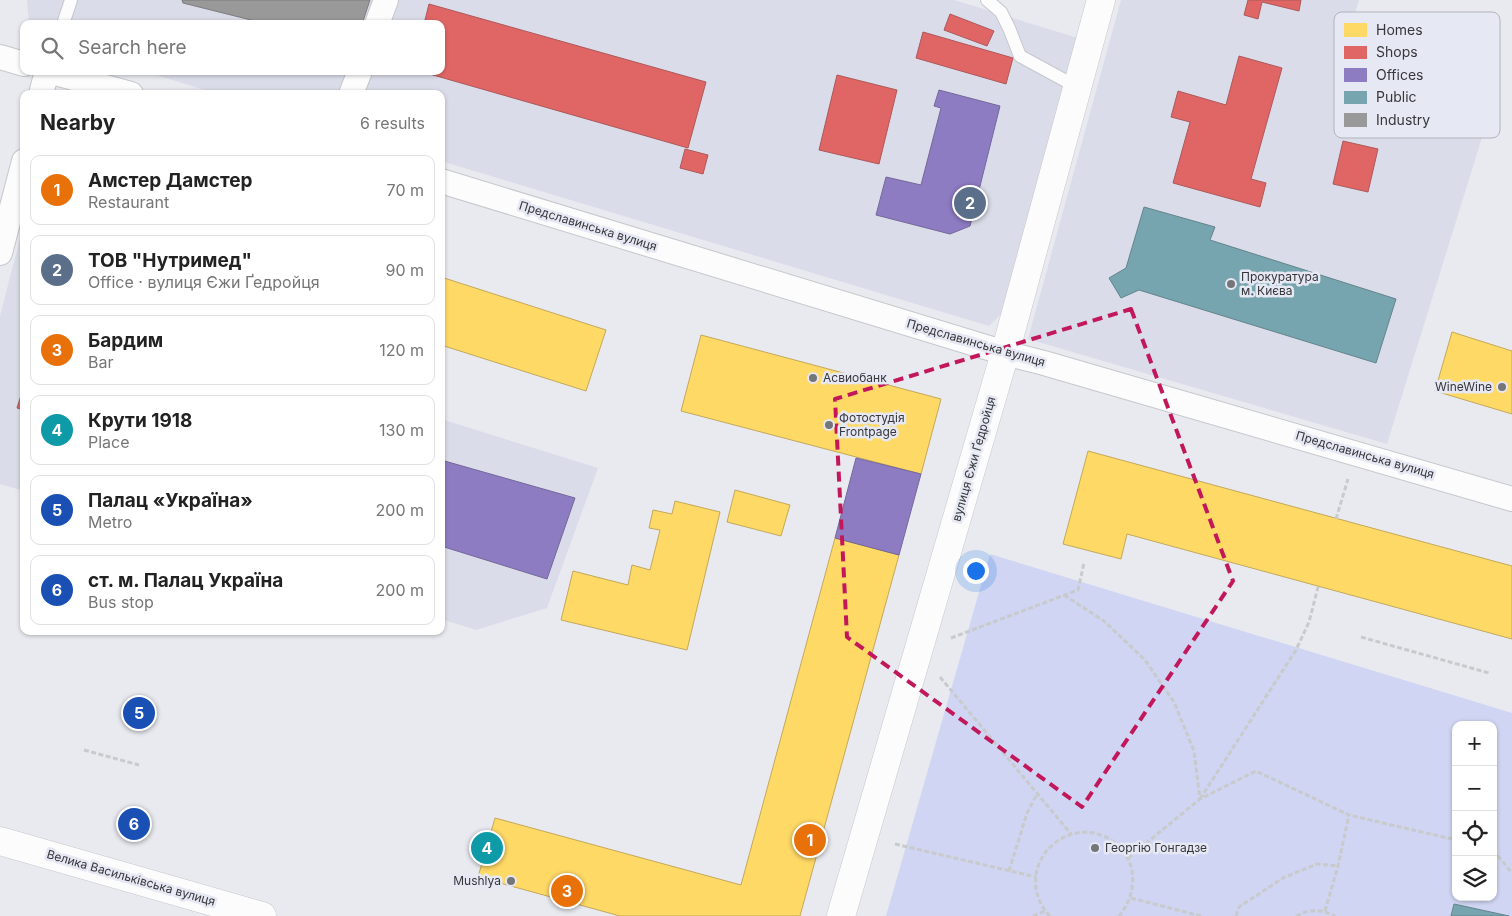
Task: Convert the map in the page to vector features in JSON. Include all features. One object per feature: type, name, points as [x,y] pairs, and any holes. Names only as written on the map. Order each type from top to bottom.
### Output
[{"type":"street","points":[[378,20],[386,0]]},
{"type":"street","name":"вулиця Єжи Ґедройця","points":[[840,916],[1005,353],[1101,0]]},
{"type":"street","points":[[0,57],[20,63]]},
{"type":"street","points":[[42,90],[46,75]]},
{"type":"street","points":[[62,75],[116,90]]},
{"type":"street","points":[[353,90],[358,75]]},
{"type":"street","points":[[0,253],[20,176]]},
{"type":"street","name":"Предславинська вулиця","points":[[445,182],[1005,353],[1356,452],[1512,499]]},
{"type":"street","name":"Велика Васильківська вулиця","points":[[0,840],[262,916]]},
{"type":"lane","points":[[64,20],[71,0]]},
{"type":"lane","points":[[987,0],[1000,12],[1009,28],[1020,56],[1077,87]]},
{"type":"path","points":[[1336,519],[1356,452]]},
{"type":"path","points":[[952,638],[1078,590],[1084,563]]},
{"type":"path","points":[[1200,799],[1296,650],[1309,622],[1318,587]]},
{"type":"path","points":[[1064,595],[1104,621],[1145,660],[1174,702],[1194,751],[1200,799]]},
{"type":"path","points":[[1361,637],[1489,673]]},
{"type":"path","points":[[940,676],[1071,834]]},
{"type":"path","points":[[84,750],[139,765]]},
{"type":"path","points":[[1128,858],[1200,799],[1256,771],[1349,815],[1452,839]]},
{"type":"path","points":[[1009,871],[1027,813],[1037,794]]},
{"type":"path","points":[[1325,912],[1338,866],[1349,815]]},
{"type":"path","points":[[1050,916],[1039,900],[1036,889],[1039,862],[1057,840],[1071,834],[1087,832],[1103,836],[1118,845],[1128,858],[1133,871],[1134,884],[1131,898],[1119,916]]},
{"type":"path","points":[[894,844],[1036,877]]},
{"type":"path","points":[[1497,855],[1512,873]]},
{"type":"path","points":[[1236,916],[1239,907],[1284,878],[1317,864],[1338,866]]},
{"type":"path","points":[[1131,898],[1201,916]]},
{"type":"path","points":[[1296,916],[1302,912],[1314,910],[1335,916]]},
{"type":"path","points":[[1033,916],[1045,911]]},
{"type":"highlighted area","points":[[1131,309],[1233,581],[1082,807],[847,637],[835,399]]},
{"type":"shaded area","points":[[27,0],[954,0],[1078,38],[1001,314],[989,326],[445,162],[445,90],[205,90],[156,75],[445,75],[445,20],[29,20]]},
{"type":"shaded area","points":[[1121,0],[1359,0],[1355,12],[1334,12],[1334,138],[1482,138],[1387,444],[1028,339]]},
{"type":"shaded area","points":[[20,238],[20,490],[0,484],[0,316]]},
{"type":"shaded area","points":[[445,420],[598,468],[547,608],[476,630],[445,620]]},
{"type":"shaded area","points":[[990,554],[1512,713],[1512,916],[886,916]]},
{"type":"building: Homes","points":[[445,278],[606,330],[586,391],[445,346]]},
{"type":"building: Homes","points":[[1452,332],[1512,351],[1512,414],[1435,391]]},
{"type":"building: Homes","points":[[701,335],[941,399],[921,474],[681,411]]},
{"type":"building: Homes","points":[[1088,451],[1512,566],[1512,639],[1127,534],[1121,559],[1063,544]]},
{"type":"building: Homes","points":[[735,490],[790,505],[781,536],[727,522]]},
{"type":"building: Homes","points":[[675,501],[720,512],[687,650],[561,620],[573,571],[628,585],[632,565],[650,570],[660,530],[649,528],[653,510],[672,514]]},
{"type":"building: Homes","points":[[835,538],[899,555],[800,916],[620,916],[478,877],[495,818],[741,885]]},
{"type":"building: Shops","points":[[1248,0],[1301,0],[1299,11],[1262,2],[1258,19],[1244,15]]},
{"type":"building: Shops","points":[[429,4],[706,82],[688,148],[433,75],[445,75],[445,20],[425,20]]},
{"type":"building: Shops","points":[[950,14],[994,31],[987,46],[944,30]]},
{"type":"building: Shops","points":[[923,32],[1013,58],[1006,84],[916,58]]},
{"type":"building: Shops","points":[[1239,56],[1282,68],[1251,179],[1266,183],[1260,207],[1173,183],[1190,122],[1171,117],[1178,91],[1226,105]]},
{"type":"building: Shops","points":[[837,75],[897,90],[879,164],[819,150]]},
{"type":"building: Shops","points":[[1343,141],[1378,149],[1368,192],[1333,184]]},
{"type":"building: Shops","points":[[685,149],[708,155],[703,174],[680,168]]},
{"type":"building: Offices","points":[[939,90],[1000,106],[970,226],[950,234],[876,215],[886,177],[921,185],[941,108],[934,106]]},
{"type":"building: Offices","points":[[856,458],[921,474],[899,555],[835,538]]},
{"type":"building: Offices","points":[[445,461],[575,498],[547,579],[445,547]]},
{"type":"building: Public","name":"Прокуратура м. Києва","points":[[1144,207],[1215,227],[1210,240],[1396,299],[1376,363],[1139,290],[1121,298],[1109,278],[1126,268]]},
{"type":"building: Public","points":[[1454,904],[1509,916],[1451,916]]},
{"type":"building: Industry","points":[[182,0],[370,0],[363,20],[251,20],[183,3]]},
{"type":"place","name":"ТОВ \"Нутримед\"","points":[[970,203]]},
{"type":"place","name":"Прокуратура м. Києва","points":[[1231,284]]},
{"type":"place","name":"Асвиобанк","points":[[813,378]]},
{"type":"place","name":"WineWine","points":[[1502,387]]},
{"type":"place","name":"Фотостудія Frontpage","points":[[829,425]]},
{"type":"place","name":"Палац «Україна»","points":[[139,713]]},
{"type":"place","name":"ст. м. Палац Україна","points":[[134,824]]},
{"type":"place","name":"Амстер Дамстер","points":[[810,840]]},
{"type":"place","name":"Крути 1918","points":[[487,848]]},
{"type":"place","name":"Георгію Гонгадзе","points":[[1095,848]]},
{"type":"place","name":"Mushlya","points":[[511,881]]},
{"type":"place","name":"Бардим","points":[[567,891]]}]
